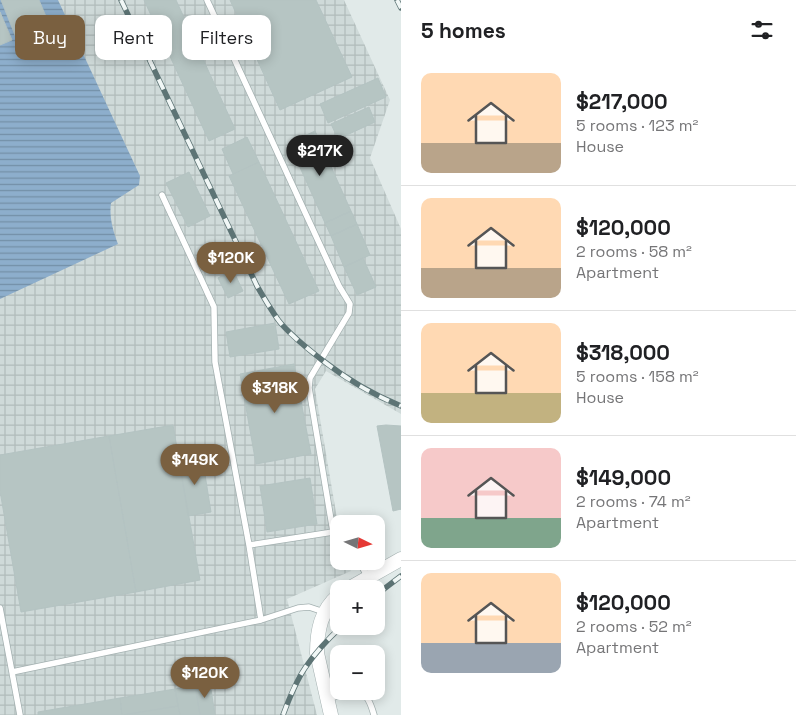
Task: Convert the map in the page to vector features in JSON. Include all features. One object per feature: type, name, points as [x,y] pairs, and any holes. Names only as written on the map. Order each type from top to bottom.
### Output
[{"type":"street","points":[[364,580],[401,559]]},
{"type":"street","points":[[330,604],[322,618],[318,634],[317,653],[326,700],[331,715]]},
{"type":"lane","points":[[207,0],[339,286],[350,304],[350,313],[310,378],[309,388],[330,519]]},
{"type":"lane","points":[[162,195],[214,307],[215,362],[249,545],[260,620]]},
{"type":"lane","points":[[249,545],[330,532]]},
{"type":"lane","points":[[363,570],[368,578]]},
{"type":"lane","points":[[12,672],[260,620],[298,608],[309,607],[322,618]]},
{"type":"lane","points":[[0,608],[20,715]]},
{"type":"lane","points":[[326,700],[351,691],[358,691],[366,694],[374,715]]},
{"type":"shaded area","points":[[0,0],[344,0],[390,100],[370,158],[401,229],[401,414],[326,371],[315,389],[336,515],[330,515],[330,570],[351,571],[287,599],[317,715],[0,715]]},
{"type":"water","points":[[0,0],[58,0],[65,15],[15,15],[15,60],[85,60],[85,58],[140,176],[139,185],[111,203],[112,224],[118,244],[0,299]]},
{"type":"building","points":[[1,0],[39,0],[45,15],[15,15],[15,35]]},
{"type":"building","points":[[144,0],[176,0],[183,15],[182,60],[203,60],[235,129],[209,141],[172,60],[172,15],[151,15]]},
{"type":"building","points":[[230,0],[316,0],[352,77],[280,110],[257,60],[271,60],[271,15],[237,15]]},
{"type":"building","points":[[0,12],[12,40],[0,45]]},
{"type":"building","points":[[378,78],[386,97],[328,123],[320,104]]},
{"type":"building","points":[[369,107],[375,122],[338,139],[331,124]]},
{"type":"building","points":[[315,131],[351,211],[325,223],[289,143]]},
{"type":"building","points":[[247,137],[259,162],[233,174],[222,149]]},
{"type":"building","points":[[259,162],[319,291],[289,304],[229,176]]},
{"type":"building","points":[[189,172],[210,216],[188,227],[166,183]]},
{"type":"building","points":[[351,211],[357,224],[331,236],[325,223]]},
{"type":"building","points":[[357,224],[370,255],[344,267],[331,236]]},
{"type":"building","points":[[363,258],[376,287],[357,295],[344,267]]},
{"type":"building","points":[[233,270],[243,291],[228,298],[218,278]]},
{"type":"building","points":[[275,323],[279,349],[230,357],[226,332]]},
{"type":"building","points":[[294,364],[311,454],[256,464],[240,374]]},
{"type":"building","points":[[173,425],[200,580],[136,592],[109,436]]},
{"type":"building","points":[[377,426],[401,426],[401,509],[393,511]]},
{"type":"building","points":[[109,436],[136,592],[21,612],[0,491],[0,455]]},
{"type":"building","points":[[202,456],[211,512],[188,516],[179,460]]},
{"type":"building","points":[[310,478],[317,524],[267,532],[260,486]]},
{"type":"building","points":[[210,683],[215,715],[200,715],[195,685]]},
{"type":"building","points":[[195,685],[200,715],[180,715],[175,689]]},
{"type":"building","points":[[175,689],[178,706],[122,715],[120,698]]},
{"type":"building","points":[[120,698],[122,715],[38,715],[38,712]]},
{"type":"building","points":[[178,706],[180,715],[124,715]]},
{"type":"railway","points":[[121,0],[257,286],[276,317],[294,337],[332,367],[370,391],[401,406]]},
{"type":"railway","points":[[397,0],[401,8]]},
{"type":"railway","points":[[385,588],[401,576]]},
{"type":"railway","points":[[283,715],[295,685],[305,668],[333,635]]}]
